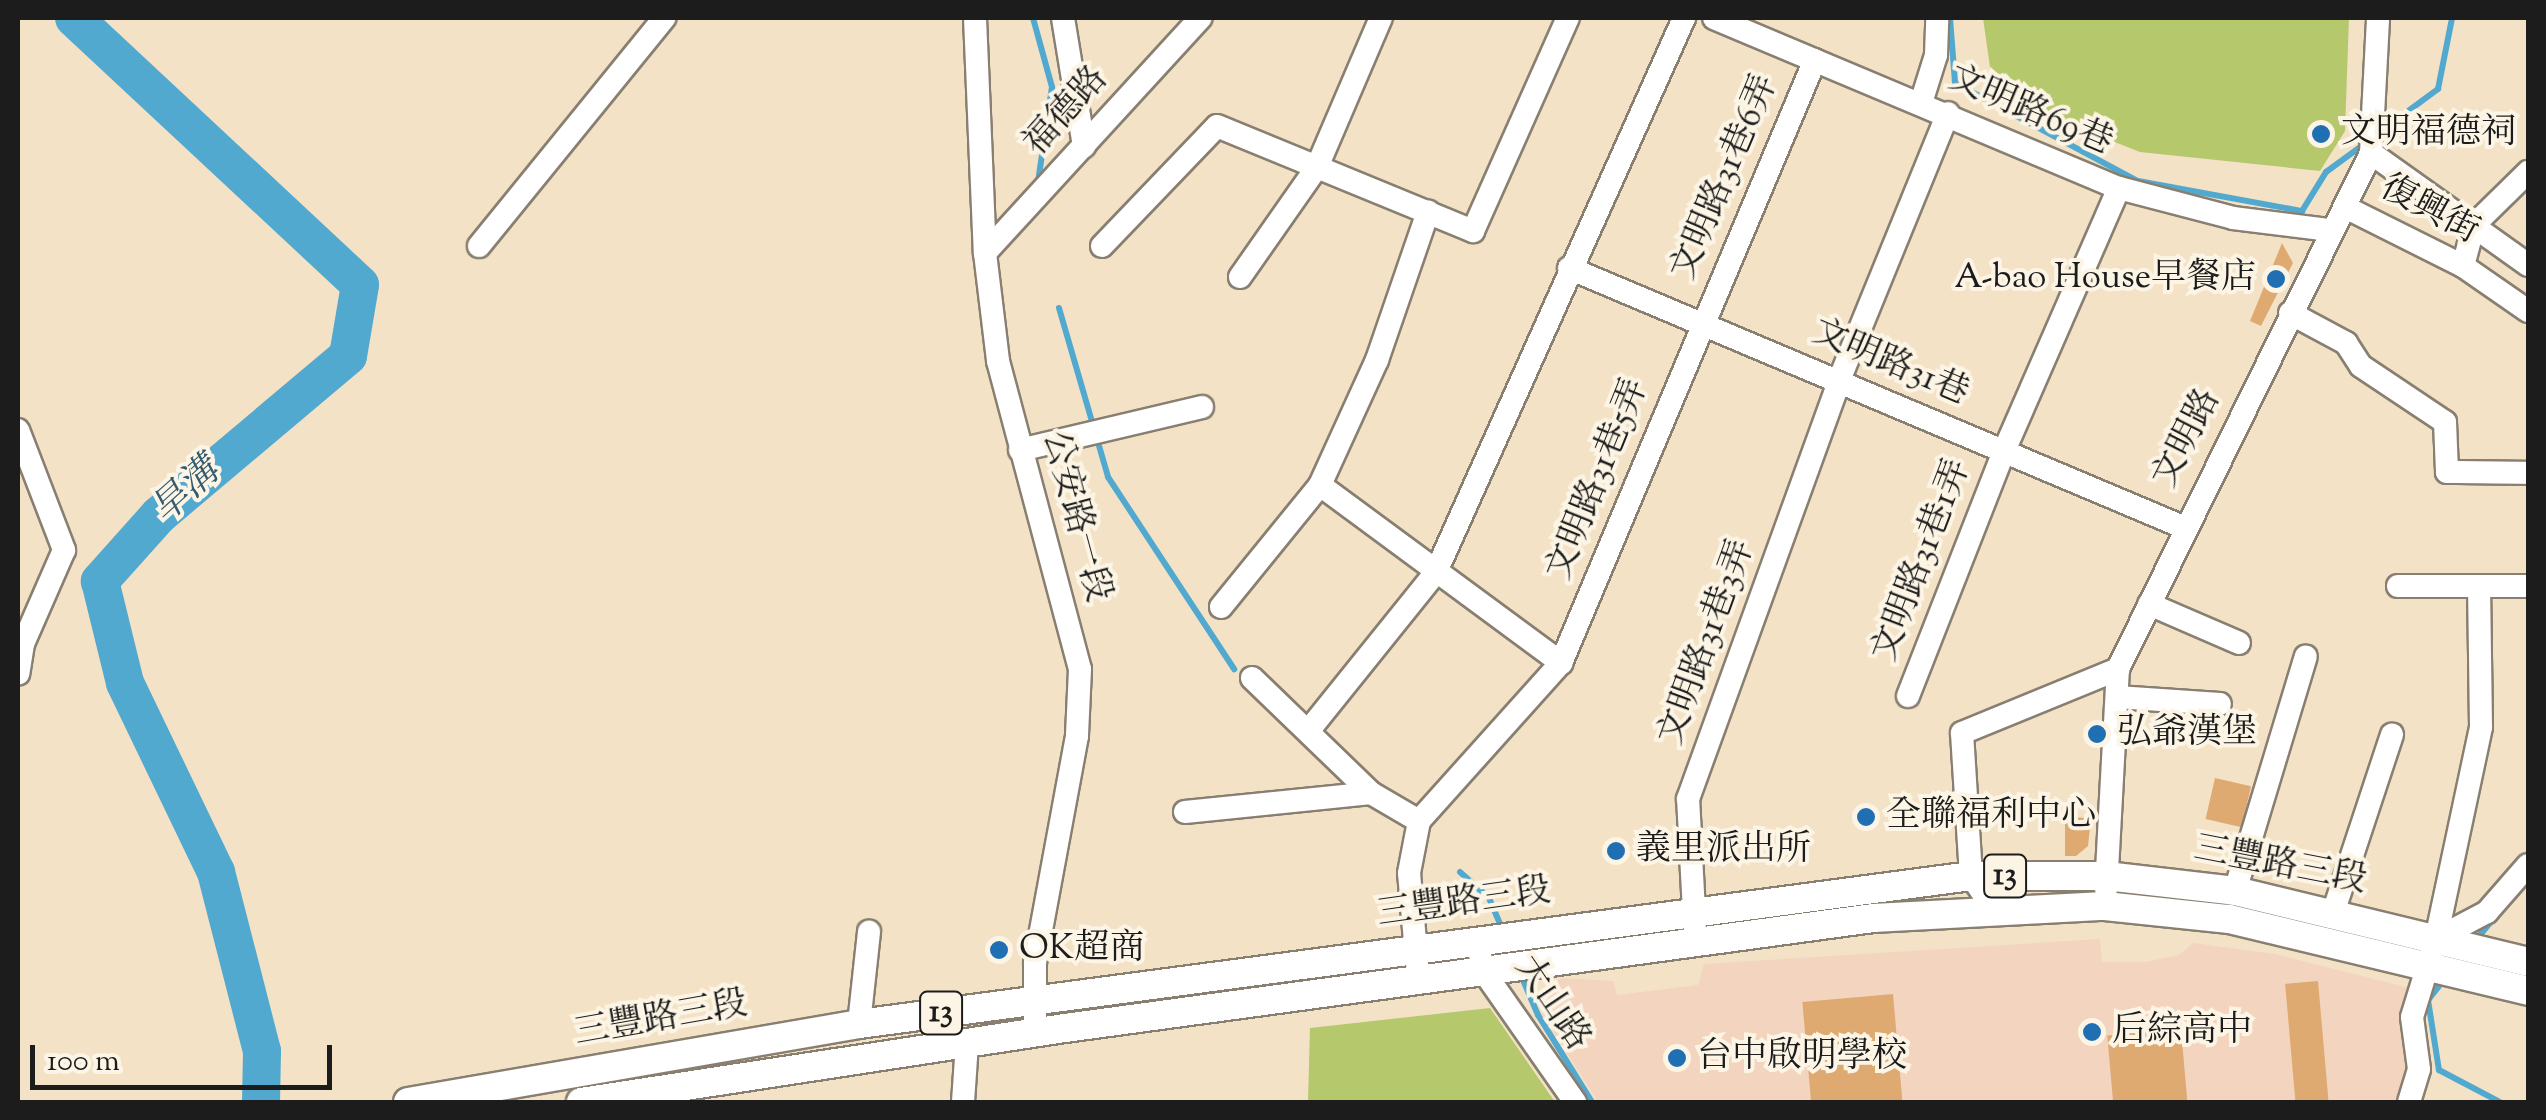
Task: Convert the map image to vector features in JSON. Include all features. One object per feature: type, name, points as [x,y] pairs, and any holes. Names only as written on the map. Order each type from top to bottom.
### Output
[{"type":"main road","name":"三豐路三段","points":[[408,1102],[859,1024],[1690,910],[1972,876],[2106,876],[2235,891],[2333,913],[2528,991]]},
{"type":"main road","name":"三豐路三段","points":[[581,1102],[1036,1032],[1419,982],[1696,939],[1995,911],[2105,906],[2229,919],[2433,952],[2528,962]]},
{"type":"street","points":[[479,246],[664,18]]},
{"type":"street","name":"公安路一段","points":[[975,18],[985,253],[998,360],[1080,669],[1077,736],[1031,1000],[1036,1032]]},
{"type":"street","points":[[1063,18],[1084,146]]},
{"type":"street","name":"福德路","points":[[985,253],[1200,18]]},
{"type":"street","points":[[1240,277],[1317,167],[1381,18]]},
{"type":"street","points":[[1102,246],[1217,126],[1473,230],[1568,18]]},
{"type":"street","points":[[1310,730],[1436,572],[1684,18]]},
{"type":"street","name":"文明路69巷","points":[[1714,18],[1948,113],[2118,188],[2232,218],[2330,230]]},
{"type":"street","points":[[1922,104],[1936,56],[1936,18]]},
{"type":"street","name":"文明路","points":[[2105,906],[2118,668],[2183,526],[2330,230],[2346,208],[2370,153],[2378,18]]},
{"type":"street","name":"文明路31巷6弄","points":[[1702,323],[1815,60]]},
{"type":"street","name":"文明路31巷3弄","points":[[1696,939],[1690,910],[1688,799],[1840,378],[1948,113]]},
{"type":"street","name":"復興街","points":[[2370,153],[2528,265]]},
{"type":"street","points":[[2463,266],[2474,225],[2519,194],[2528,172]]},
{"type":"street","name":"文明路31巷1弄","points":[[1908,696],[2004,451],[2118,188]]},
{"type":"street","name":"復興街","points":[[2346,208],[2463,266],[2528,311]]},
{"type":"street","points":[[1221,607],[1320,485],[1377,360],[1428,212]]},
{"type":"street","name":"文明路31巷","points":[[1569,268],[1840,378],[2183,526]]},
{"type":"street","points":[[2290,313],[2346,343],[2362,366],[2445,422],[2447,472],[2528,473]]},
{"type":"street","name":"文明路31巷5弄","points":[[1418,821],[1562,663],[1702,323]]},
{"type":"street","points":[[1020,450],[1202,407]]},
{"type":"street","points":[[18,430],[64,550],[22,644],[18,674]]},
{"type":"street","points":[[1320,485],[1562,663]]},
{"type":"street","points":[[2398,586],[2528,586]]},
{"type":"street","points":[[2409,1102],[2419,1069],[2412,1018],[2433,952],[2480,727],[2479,586]]},
{"type":"street","points":[[2149,604],[2239,643]]},
{"type":"street","points":[[2235,891],[2306,656]]},
{"type":"street","points":[[1995,911],[1972,876],[1962,732],[2118,668]]},
{"type":"street","points":[[1252,678],[1371,793],[1418,821],[1409,873],[1419,982]]},
{"type":"street","points":[[2117,696],[2220,704]]},
{"type":"street","points":[[2333,913],[2392,735]]},
{"type":"street","points":[[1185,812],[1371,793]]},
{"type":"street","points":[[2433,952],[2487,912],[2528,866]]},
{"type":"street","points":[[859,1024],[869,932]]},
{"type":"street","name":"大山路","points":[[1477,942],[1484,972],[1575,1102]]},
{"type":"street","points":[[964,1102],[968,1044]]},
{"type":"shaded area","name":"后綜高中","points":[[2100,939],[2102,962],[2145,962],[2179,955],[2193,943],[2275,954],[2409,988],[2404,1017],[2409,1069],[2398,1102],[1598,1102],[1542,1014],[1545,988],[1562,978],[1613,981],[1617,995],[1698,985],[1704,964]]},
{"type":"green space","points":[[1983,18],[2349,18],[2345,131],[2320,171],[2140,152],[2056,119],[1990,67]]},
{"type":"green space","points":[[1490,1008],[1555,1102],[1308,1102],[1310,1028]]},
{"type":"building","name":"A-bao House早餐店","points":[[2282,243],[2293,263],[2261,326],[2250,321]]},
{"type":"building","points":[[2215,778],[2251,786],[2242,827],[2206,819]]},
{"type":"building","points":[[2065,817],[2091,818],[2088,846],[2076,856],[2065,856]]},
{"type":"building","points":[[2318,981],[2329,1102],[2295,1102],[2285,984]]},
{"type":"building","points":[[1893,994],[1902,1102],[1811,1102],[1802,1002]]},
{"type":"building","points":[[2181,1029],[2187,1102],[2113,1102],[2107,1035]]},
{"type":"waterway","name":"旱溝","points":[[74,18],[360,285],[348,356],[159,515],[100,581],[125,683],[216,872],[262,1051],[261,1102]]},
{"type":"waterway","points":[[1033,18],[1052,87],[1038,182]]},
{"type":"waterway","points":[[1950,18],[1955,83],[2138,181],[2302,211],[2326,172],[2367,142]]},
{"type":"waterway","points":[[2377,134],[2438,89],[2452,18]]},
{"type":"waterway","points":[[1059,308],[1108,477],[1234,669]]},
{"type":"waterway","points":[[1460,872],[1489,898],[1502,929]]},
{"type":"waterway","points":[[2476,940],[2493,919]]},
{"type":"waterway","points":[[1520,973],[1538,1015],[1592,1102]]},
{"type":"waterway","points":[[2443,981],[2428,1000],[2439,1070],[2500,1102]]},
{"type":"place","name":"文明福德祠","points":[[2321,134]]},
{"type":"place","name":"A-bao House早餐店","points":[[2276,279]]},
{"type":"place","name":"弘爺漢堡","points":[[2097,734]]},
{"type":"place","name":"全聯福利中心","points":[[1866,817]]},
{"type":"place","name":"義里派出所","points":[[1616,851]]},
{"type":"place","name":"OK超商","points":[[999,950]]},
{"type":"place","name":"后綜高中","points":[[2092,1032]]},
{"type":"place","name":"台中啟明學校","points":[[1677,1058]]}]
